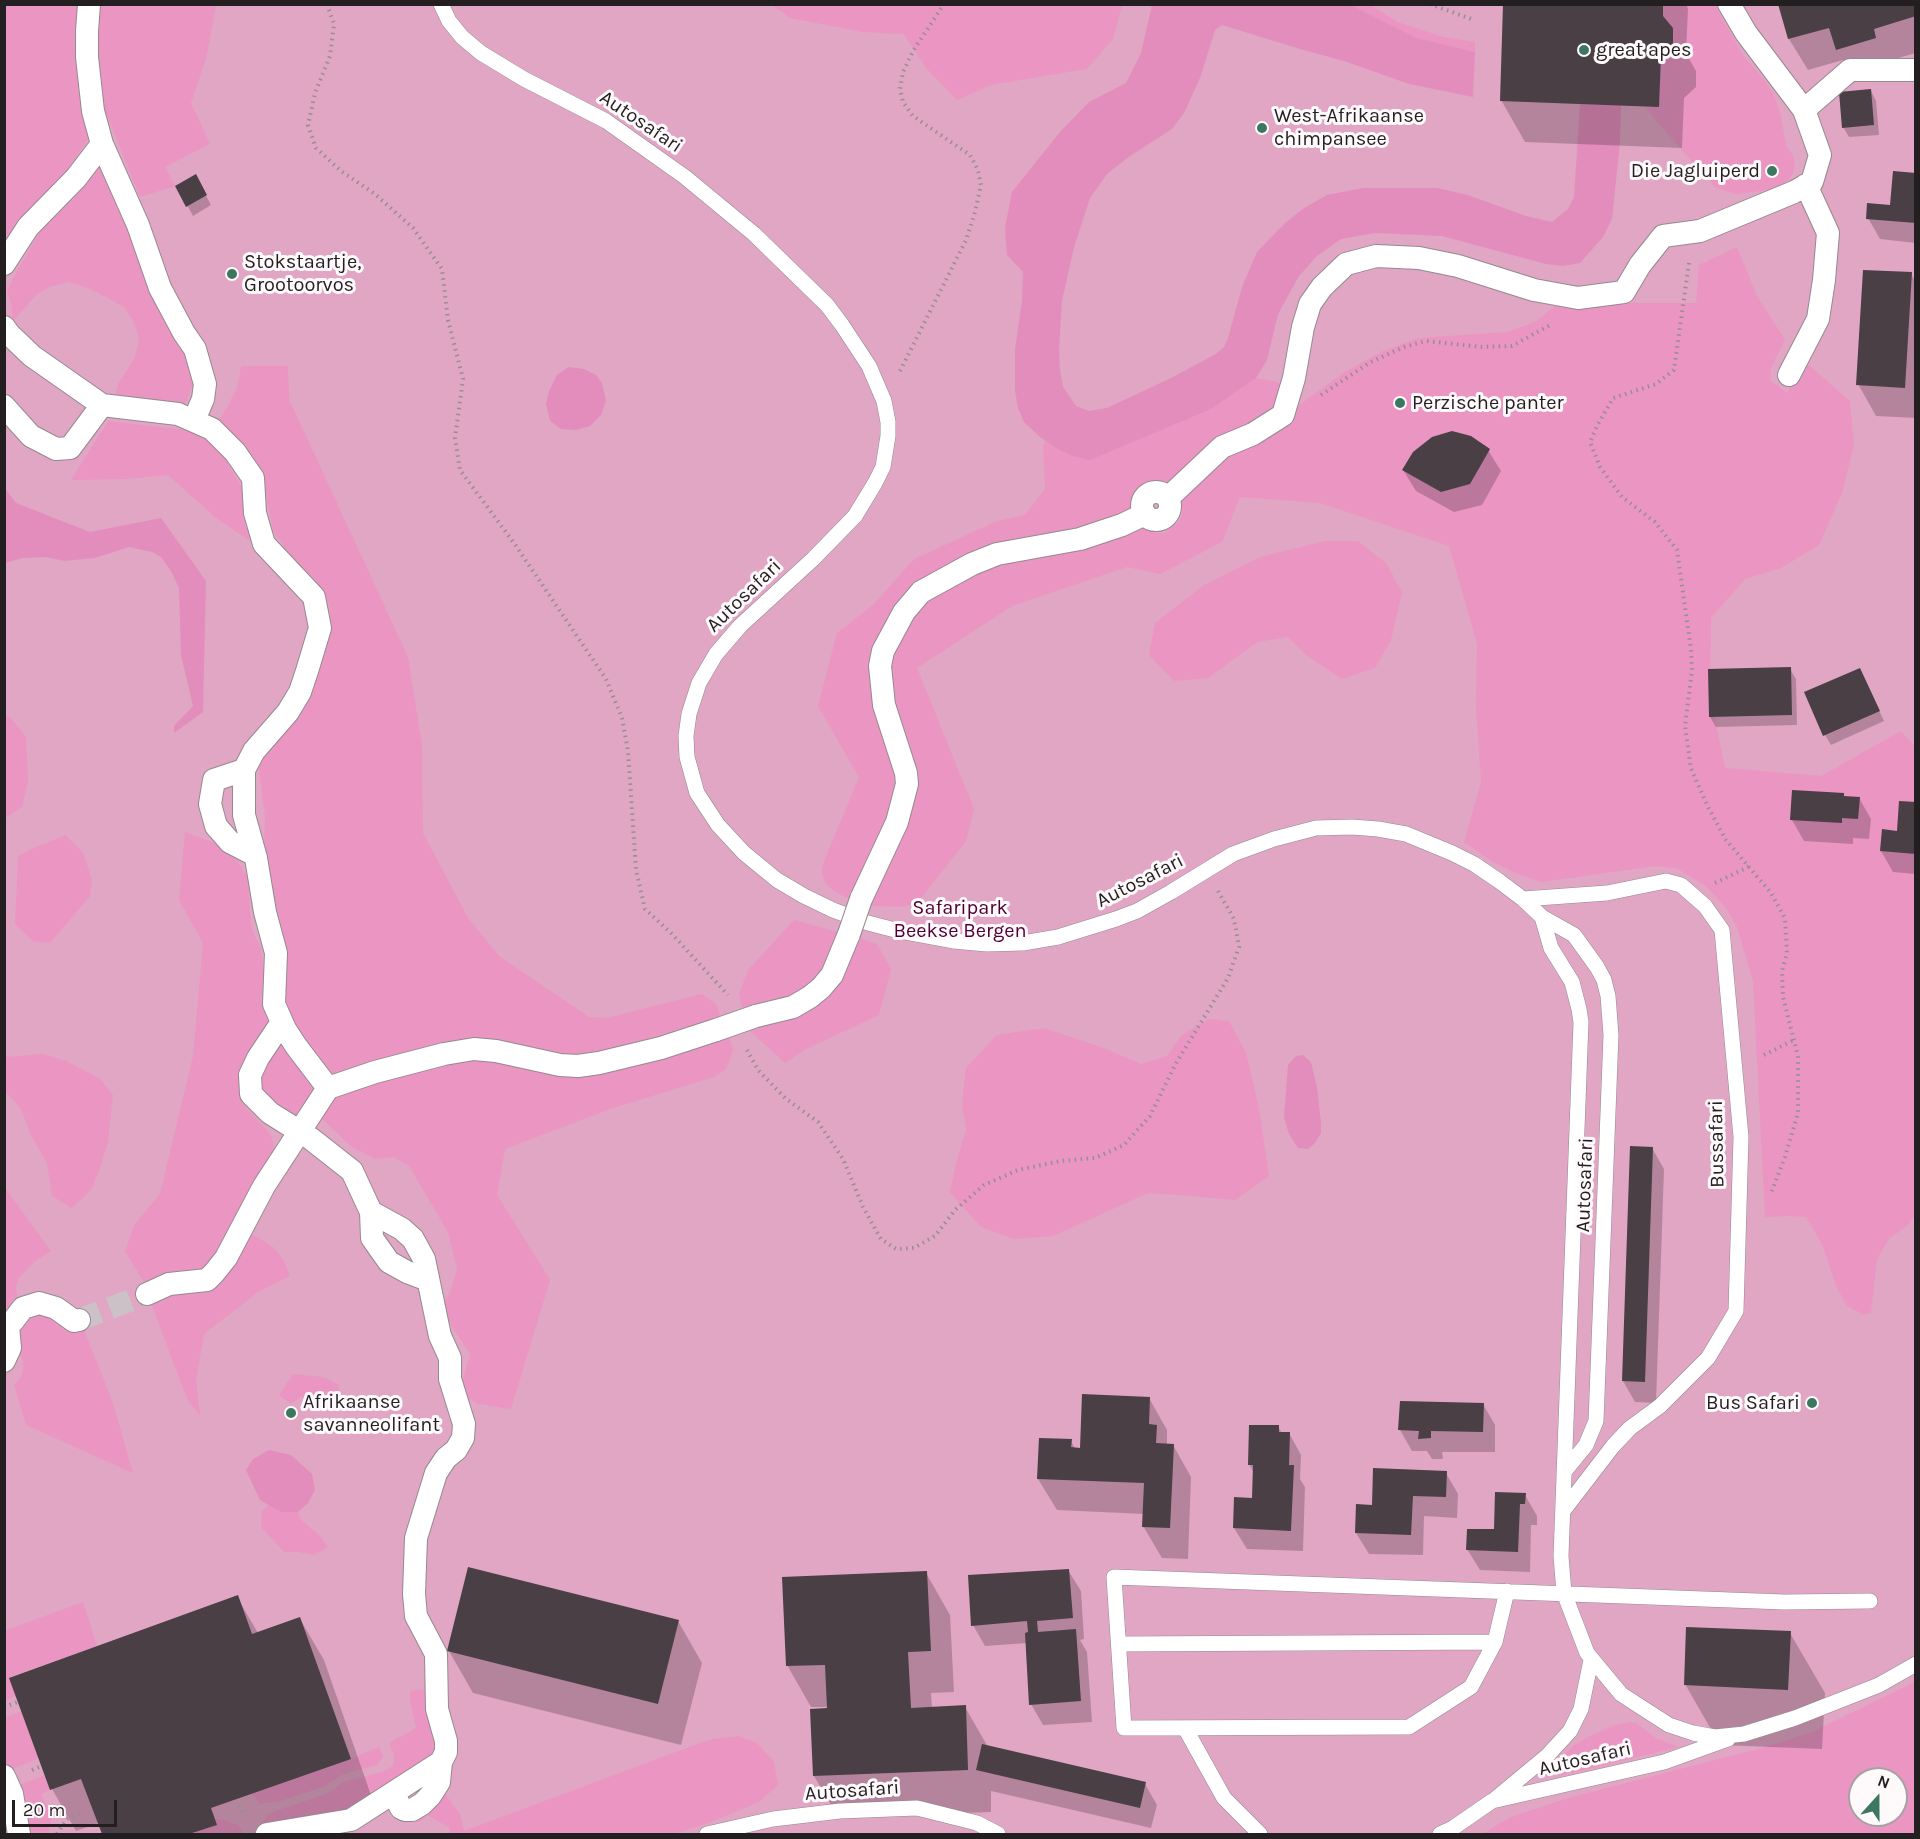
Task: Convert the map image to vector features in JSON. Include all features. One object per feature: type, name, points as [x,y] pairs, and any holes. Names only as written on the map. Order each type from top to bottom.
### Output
[{"type":"street","points":[[90,4],[87,31],[89,82],[93,111],[102,144],[138,225],[160,288],[195,349],[206,384],[203,399],[194,420]]},
{"type":"street","points":[[147,1294],[169,1284],[207,1280],[214,1273],[226,1258],[264,1186],[328,1088],[375,1072],[444,1054],[474,1049],[496,1051],[560,1065],[599,1064],[661,1048],[756,1016],[792,1007],[810,998],[831,975],[861,899],[897,822],[907,784],[906,773],[884,705],[880,666],[883,651],[904,612],[921,592],[972,564],[997,554],[1080,538],[1122,525],[1144,514],[1150,519],[1164,518],[1171,504],[1168,498],[1222,447],[1253,434],[1283,415],[1294,378],[1303,327],[1310,304],[1322,286],[1346,264],[1376,256],[1419,258],[1458,266],[1534,290],[1578,298],[1624,292],[1640,265],[1663,236],[1700,231],[1794,192],[1812,182],[1820,154],[1804,110],[1746,33],[1729,4]]},
{"type":"street","points":[[1804,110],[1850,70],[1916,70]]},
{"type":"street","points":[[4,264],[28,227],[76,178],[102,144]]},
{"type":"street","points":[[1789,375],[1818,319],[1824,280],[1828,233],[1806,185]]},
{"type":"street","points":[[5,331],[32,356],[102,405],[178,414],[212,429],[236,452],[253,478],[255,513],[264,544],[314,597],[320,628],[300,692],[288,712],[254,751],[244,770],[244,815],[276,953],[274,1004],[296,1046],[328,1088]]},
{"type":"street","points":[[4,406],[31,436],[56,449],[70,448],[102,405]]},
{"type":"street","points":[[244,770],[214,780],[210,804],[216,826],[230,842],[255,855]]},
{"type":"street","points":[[282,1022],[250,1075],[251,1094],[270,1113],[300,1132],[352,1171],[371,1212],[372,1238],[389,1262],[406,1272],[428,1280]]},
{"type":"street","points":[[267,1834],[339,1828],[441,1762],[446,1752],[446,1741],[437,1709],[436,1654],[416,1616],[414,1594],[416,1538],[436,1473],[446,1458],[456,1450],[463,1438],[465,1424],[450,1379],[450,1358],[440,1336],[424,1259],[413,1239],[371,1212]]},
{"type":"street","points":[[4,1361],[10,1348],[6,1328],[23,1308],[39,1303],[56,1308],[74,1321],[79,1320]]},
{"type":"street","points":[[4,1776],[12,1794],[19,1834]]},
{"type":"lane","name":"Autosafari","points":[[441,4],[449,21],[462,37],[481,53],[524,79],[606,121],[686,177],[754,234],[826,305],[842,325],[869,366],[884,401],[888,429],[883,467],[855,516],[813,559],[740,626],[716,654],[699,683],[689,714],[686,736],[687,757],[697,793],[718,825],[744,853],[777,880],[804,896],[868,923],[953,941],[987,944],[1023,943],[1058,937],[1116,920],[1137,911],[1233,854],[1294,833],[1334,827],[1378,829],[1406,834],[1474,864],[1523,899],[1542,917],[1574,935],[1598,967],[1604,980],[1608,996],[1611,1035],[1601,1342],[1596,1422],[1586,1445],[1564,1472]]},
{"type":"lane","name":"Bussafari","points":[[1523,899],[1607,893],[1666,881],[1681,885],[1705,906],[1722,930],[1741,1137],[1736,1311],[1708,1358],[1660,1406],[1630,1428],[1563,1511]]},
{"type":"lane","name":"Autosafari","points":[[1542,917],[1551,948],[1572,982],[1580,1009],[1581,1022],[1561,1556],[1564,1593],[1591,1660]]},
{"type":"lane","points":[[1507,1592],[1496,1642],[1471,1687],[1408,1728],[1124,1728],[1114,1577],[1784,1602],[1870,1601]]},
{"type":"lane","points":[[1119,1644],[1496,1642]]},
{"type":"lane","points":[[1591,1660],[1621,1694],[1669,1725],[1715,1737],[1744,1734],[1795,1718],[1879,1685],[1916,1664]]},
{"type":"lane","points":[[1492,1801],[1547,1756],[1570,1731],[1581,1709],[1591,1660]]},
{"type":"lane","points":[[1185,1728],[1224,1798],[1260,1834]]},
{"type":"lane","name":"Autosafari","points":[[1440,1834],[1453,1828],[1492,1801],[1664,1762],[1744,1734]]},
{"type":"lane","name":"Autosafari","points":[[707,1834],[773,1819],[840,1811],[917,1808],[977,1823],[998,1834]]},
{"type":"path","points":[[327,4],[334,24],[330,56],[315,93],[308,124],[316,148],[342,171],[375,194],[413,228],[442,269],[448,320],[463,379],[455,438],[460,470],[570,624],[610,689],[622,718],[628,751],[636,870],[645,909],[671,933],[730,997]]},
{"type":"path","points":[[884,401],[966,240],[981,185],[978,170],[970,155],[913,116],[903,102],[900,89],[903,72],[913,51],[944,4]]},
{"type":"path","points":[[1430,4],[1474,20]]},
{"type":"path","points":[[1700,231],[1687,268],[1683,318],[1674,370],[1656,384],[1613,398],[1590,442],[1600,467],[1622,497],[1655,522],[1677,550],[1691,649],[1692,671],[1686,726],[1691,769],[1726,840],[1771,893],[1785,918],[1787,953],[1782,970],[1783,997],[1798,1056],[1798,1113],[1771,1193]]},
{"type":"path","points":[[1283,415],[1293,416],[1369,363],[1404,347],[1426,341],[1512,346],[1558,321]]},
{"type":"path","points":[[1714,884],[1750,866]]},
{"type":"path","points":[[746,1049],[758,1070],[785,1098],[818,1122],[843,1158],[881,1239],[896,1249],[914,1248],[935,1236],[955,1210],[984,1185],[1018,1170],[1061,1161],[1095,1158],[1124,1145],[1150,1116],[1175,1065],[1228,978],[1239,947],[1234,918],[1206,870]]},
{"type":"path","points":[[1764,1055],[1794,1040]]},
{"type":"path","points":[[4,1707],[18,1702]]},
{"type":"path","points":[[57,1834],[67,1819],[81,1813]]},
{"type":"green space","name":"Safaripark Beekse Bergen","points":[[5,5],[1915,5],[1915,1834],[5,1834]]},
{"type":"shaded area","points":[[5,5],[79,5],[74,33],[79,95],[91,134],[57,185],[27,211],[5,243]]},
{"type":"shaded area","points":[[100,5],[216,5],[206,59],[191,103],[210,144],[165,167],[175,186],[140,197],[102,103],[98,76]]},
{"type":"shaded area","points":[[772,5],[1122,5],[1113,39],[1087,69],[991,85],[957,100],[926,68],[904,34],[863,32],[790,18]]},
{"type":"shaded area","points":[[1152,5],[1351,5],[1417,38],[1475,52],[1473,97],[1409,84],[1344,61],[1222,25],[1215,30],[1200,78],[1184,113],[1172,129],[1107,174],[1090,198],[1074,247],[1062,301],[1060,370],[1063,387],[1076,406],[1089,411],[1107,408],[1216,354],[1224,347],[1228,338],[1242,287],[1257,252],[1284,224],[1304,208],[1327,195],[1363,188],[1437,188],[1468,195],[1526,216],[1552,222],[1568,209],[1574,197],[1580,104],[1621,105],[1620,142],[1612,219],[1603,237],[1580,263],[1563,266],[1546,264],[1442,236],[1375,233],[1341,239],[1317,256],[1299,276],[1278,314],[1267,360],[1256,378],[1211,409],[1090,460],[1073,456],[1040,437],[1024,422],[1018,408],[1015,391],[1015,349],[1022,301],[1023,272],[1007,255],[1005,228],[1012,192],[1060,132],[1089,102],[1126,83],[1141,53]]},
{"type":"shaded area","points":[[1351,5],[1370,5],[1398,22],[1443,37],[1475,42],[1475,52],[1417,38]]},
{"type":"shaded area","points":[[1663,5],[1715,5],[1743,55],[1774,95],[1781,116],[1786,146],[1793,155],[1795,165],[1792,176],[1778,189],[1736,194],[1716,188],[1646,107],[1659,107],[1661,56],[1673,44],[1673,28],[1663,16]]},
{"type":"shaded area","points":[[102,161],[187,350],[195,378],[184,408],[118,401],[115,395],[118,384],[134,359],[139,341],[135,324],[124,307],[108,298],[69,282],[50,287],[37,294],[13,321],[7,291],[18,269],[43,227],[74,199]]},
{"type":"shaded area","points":[[1737,247],[1757,296],[1785,340],[1771,368],[1770,380],[1787,393],[1804,361],[1850,401],[1854,444],[1842,493],[1819,545],[1781,568],[1745,579],[1711,618],[1710,695],[1725,768],[1821,776],[1901,731],[1915,747],[1915,1214],[1909,1224],[1889,1239],[1877,1259],[1871,1313],[1864,1315],[1847,1306],[1836,1286],[1822,1244],[1806,1217],[1765,1217],[1753,981],[1737,927],[1726,908],[1706,886],[1678,869],[1656,866],[1541,882],[1493,862],[1464,842],[1481,782],[1476,706],[1477,644],[1449,546],[1320,503],[1240,497],[1222,542],[1160,574],[1127,567],[1012,606],[917,668],[974,809],[966,841],[922,897],[913,904],[900,907],[871,906],[895,851],[897,719],[888,664],[900,630],[932,595],[983,566],[1142,525],[1156,533],[1164,533],[1179,522],[1182,515],[1181,500],[1209,466],[1293,416],[1297,407],[1310,397],[1345,372],[1381,352],[1418,338],[1508,332],[1535,322],[1561,301],[1696,303],[1699,265]]},
{"type":"shaded area","points":[[241,366],[288,366],[289,399],[408,657],[422,746],[423,833],[468,918],[499,956],[589,1017],[607,1018],[702,994],[716,1004],[721,1017],[605,1051],[571,1054],[488,1041],[417,1049],[382,1063],[334,1076],[325,1072],[284,1015],[283,937],[279,915],[263,865],[265,818],[259,769],[262,758],[329,635],[331,622],[329,604],[322,591],[293,559],[273,531],[262,476],[216,424],[238,385]]},
{"type":"shaded area","points":[[569,367],[584,369],[596,375],[602,383],[606,400],[601,415],[590,426],[576,430],[561,429],[550,421],[546,404],[549,391],[557,375]]},
{"type":"shaded area","points":[[1256,378],[1277,382],[1283,387],[1277,406],[1200,453],[1168,482],[1149,484],[1135,494],[1134,508],[1087,527],[1025,538],[885,625],[897,774],[894,807],[850,899],[835,892],[825,883],[823,864],[859,777],[818,706],[837,633],[874,604],[914,559],[997,521],[1025,515],[1045,489],[1043,446],[1045,441],[1056,448],[1211,409]]},
{"type":"shaded area","points":[[108,421],[187,430],[206,438],[224,456],[245,494],[253,543],[215,517],[168,475],[127,479],[71,480]]},
{"type":"shaded area","points":[[4,487],[16,503],[90,532],[161,518],[206,581],[203,712],[174,733],[174,726],[193,706],[181,655],[179,588],[161,557],[152,552],[129,547],[95,558],[65,561],[45,557],[23,558],[5,563]]},
{"type":"shaded area","points":[[1325,541],[1358,541],[1387,564],[1402,593],[1391,640],[1375,668],[1342,679],[1306,655],[1288,637],[1257,642],[1208,678],[1174,681],[1149,655],[1155,623],[1204,585],[1260,557]]},
{"type":"shaded area","points":[[5,716],[10,717],[26,737],[28,780],[22,807],[5,818]]},
{"type":"shaded area","points":[[185,832],[217,844],[237,860],[248,878],[251,927],[261,949],[264,973],[261,1001],[269,1023],[242,1094],[247,1109],[266,1129],[274,1146],[273,1152],[215,1256],[202,1272],[145,1284],[125,1251],[134,1225],[160,1194],[193,1056],[203,943],[179,900]]},
{"type":"shaded area","points":[[66,835],[83,853],[92,879],[90,896],[50,943],[33,941],[15,924],[18,856]]},
{"type":"shaded area","points":[[794,920],[838,932],[831,956],[817,979],[795,995],[742,1010],[739,993],[749,969]]},
{"type":"shaded area","points":[[859,938],[877,944],[891,969],[879,1015],[804,1050],[785,1063],[749,1030],[767,1025]]},
{"type":"shaded area","points":[[1209,1019],[1229,1021],[1246,1053],[1259,1108],[1269,1176],[1235,1200],[1148,1193],[1053,1236],[1014,1239],[981,1227],[950,1192],[966,1130],[962,1104],[966,1068],[997,1035],[1044,1028],[1104,1048],[1141,1064],[1167,1056],[1182,1035]]},
{"type":"shaded area","points":[[729,1038],[733,1048],[726,1069],[714,1077],[613,1108],[505,1149],[497,1195],[550,1280],[511,1409],[479,1404],[462,1395],[461,1386],[470,1354],[450,1323],[445,1307],[445,1301],[450,1293],[457,1269],[448,1232],[409,1166],[394,1157],[375,1159],[352,1147],[319,1116],[326,1106],[342,1092],[470,1057],[573,1073],[621,1069]]},
{"type":"shaded area","points":[[278,1046],[282,1047],[313,1078],[316,1092],[296,1118],[263,1099],[258,1073]]},
{"type":"shaded area","points":[[43,1054],[66,1061],[99,1078],[113,1095],[108,1142],[99,1171],[91,1190],[72,1208],[52,1196],[47,1163],[31,1135],[21,1109],[5,1091],[5,1057]]},
{"type":"shaded area","points":[[1303,1055],[1311,1062],[1317,1087],[1321,1123],[1321,1133],[1308,1149],[1298,1148],[1289,1134],[1284,1117],[1288,1065],[1296,1056]]},
{"type":"shaded area","points":[[5,1188],[51,1251],[34,1262],[18,1279],[16,1288],[18,1300],[5,1316]]},
{"type":"shaded area","points":[[250,1233],[272,1246],[283,1259],[290,1276],[258,1292],[204,1334],[196,1380],[200,1415],[189,1402],[184,1391],[151,1303],[183,1288]]},
{"type":"shaded area","points":[[39,1311],[76,1331],[84,1330],[113,1403],[133,1473],[26,1425],[14,1385],[20,1379],[23,1371],[16,1329],[26,1317]]},
{"type":"shaded area","points":[[293,1374],[323,1377],[339,1385],[339,1402],[324,1407],[309,1398],[300,1397],[291,1404],[279,1395]]},
{"type":"shaded area","points":[[269,1450],[291,1455],[312,1474],[315,1490],[308,1503],[298,1512],[281,1512],[260,1500],[246,1470],[253,1459]]},
{"type":"shaded area","points":[[269,1505],[281,1512],[298,1512],[300,1519],[321,1537],[328,1547],[314,1555],[284,1552],[261,1527],[262,1511]]},
{"type":"shaded area","points":[[83,1602],[97,1646],[10,1677],[16,1696],[5,1700],[4,1631]]},
{"type":"shaded area","points":[[1915,1682],[1915,1834],[1483,1834],[1514,1816],[1568,1798],[1765,1747],[1812,1732]]},
{"type":"shaded area","points":[[428,1689],[437,1743],[434,1755],[348,1812],[261,1828],[261,1823],[270,1813],[329,1793],[343,1782],[382,1772],[393,1766],[394,1755],[389,1743],[416,1728],[410,1691]]},
{"type":"shaded area","points":[[22,1711],[39,1758],[8,1771],[5,1763],[4,1718]]},
{"type":"shaded area","points":[[1636,1723],[1656,1738],[1679,1747],[1558,1776],[1555,1764],[1573,1746],[1615,1725]]},
{"type":"shaded area","points":[[739,1736],[757,1743],[774,1762],[778,1785],[759,1802],[706,1824],[673,1834],[449,1834],[450,1828],[427,1815],[420,1822],[410,1821],[442,1790],[460,1814],[464,1831],[700,1743]]},
{"type":"shaded area","points":[[379,1747],[383,1756],[377,1765],[344,1774],[323,1787],[277,1802],[260,1804],[251,1793],[351,1759]]},
{"type":"shaded area","points":[[45,1775],[50,1790],[41,1794],[52,1816],[48,1834],[24,1834],[15,1787]]},
{"type":"shaded area","points":[[214,1819],[238,1825],[243,1833],[191,1834],[216,1825]]},
{"type":"building","name":"great apes","points":[[1503,4],[1663,4],[1663,16],[1673,28],[1673,44],[1661,56],[1659,107],[1500,101]]},
{"type":"building","points":[[1778,4],[1916,4],[1916,16],[1874,29],[1876,38],[1836,50],[1829,28],[1788,39]]},
{"type":"building","points":[[1871,89],[1874,125],[1842,128],[1839,92]]},
{"type":"building","points":[[1893,171],[1916,173],[1916,223],[1866,219],[1867,203],[1890,205]]},
{"type":"building","points":[[196,174],[207,195],[186,207],[175,186]]},
{"type":"building","points":[[1863,270],[1912,272],[1905,388],[1856,385]]},
{"type":"building","points":[[1452,431],[1471,436],[1490,449],[1470,484],[1441,492],[1402,470],[1413,452],[1432,437]]},
{"type":"building","points":[[1791,667],[1792,715],[1709,717],[1708,669]]},
{"type":"building","points":[[1860,668],[1880,711],[1823,736],[1804,692]]},
{"type":"building","points":[[1792,790],[1844,793],[1844,796],[1860,797],[1858,819],[1842,818],[1842,823],[1790,820]]},
{"type":"building","points":[[1899,801],[1916,802],[1916,854],[1880,851],[1882,829],[1897,831]]},
{"type":"building","points":[[1630,1146],[1653,1147],[1645,1382],[1622,1381]]},
{"type":"building","points":[[1082,1394],[1150,1397],[1149,1424],[1157,1425],[1156,1443],[1174,1444],[1170,1528],[1142,1527],[1144,1483],[1037,1479],[1039,1438],[1072,1439],[1071,1447],[1080,1448]]},
{"type":"building","points":[[1400,1401],[1484,1403],[1483,1432],[1431,1431],[1431,1438],[1418,1439],[1419,1431],[1398,1430]]},
{"type":"building","points":[[1249,1425],[1279,1425],[1279,1432],[1290,1432],[1289,1465],[1294,1465],[1291,1531],[1233,1528],[1234,1497],[1252,1498],[1253,1465],[1248,1465]]},
{"type":"building","points":[[1373,1468],[1447,1471],[1446,1497],[1413,1496],[1411,1535],[1355,1533],[1356,1504],[1372,1505]]},
{"type":"building","points":[[1495,1492],[1526,1493],[1525,1504],[1520,1504],[1518,1552],[1466,1550],[1467,1529],[1494,1529]]},
{"type":"building","points":[[468,1567],[679,1620],[658,1704],[447,1651]]},
{"type":"building","points":[[1069,1569],[1073,1618],[1037,1621],[1038,1632],[1076,1629],[1081,1701],[1029,1705],[1025,1633],[1028,1632],[1027,1621],[971,1626],[968,1575]]},
{"type":"building","points":[[927,1571],[931,1651],[908,1652],[911,1708],[966,1705],[968,1770],[813,1776],[810,1709],[827,1708],[825,1665],[786,1666],[782,1577]]},
{"type":"building","points":[[238,1595],[252,1634],[300,1617],[351,1759],[211,1808],[217,1825],[189,1834],[102,1834],[81,1779],[50,1790],[9,1678]]},
{"type":"building","points":[[1686,1627],[1791,1631],[1788,1690],[1684,1685]]},
{"type":"building","points":[[982,1744],[1146,1782],[1140,1808],[976,1770]]},
{"type":"tunnel","points":[[79,1320],[147,1294]]},
{"type":"place","name":"great apes","points":[[1584,50]]},
{"type":"place","name":"West-Afrikaanse chimpansee","points":[[1262,128]]},
{"type":"place","name":"Die Jagluiperd","points":[[1772,171]]},
{"type":"place","name":"Stokstaartje, Grootoorvos","points":[[232,274]]},
{"type":"place","name":"Perzische panter","points":[[1400,403]]},
{"type":"place","name":"Bus Safari","points":[[1812,1403]]},
{"type":"place","name":"Afrikaanse savanneolifant","points":[[291,1413]]}]
